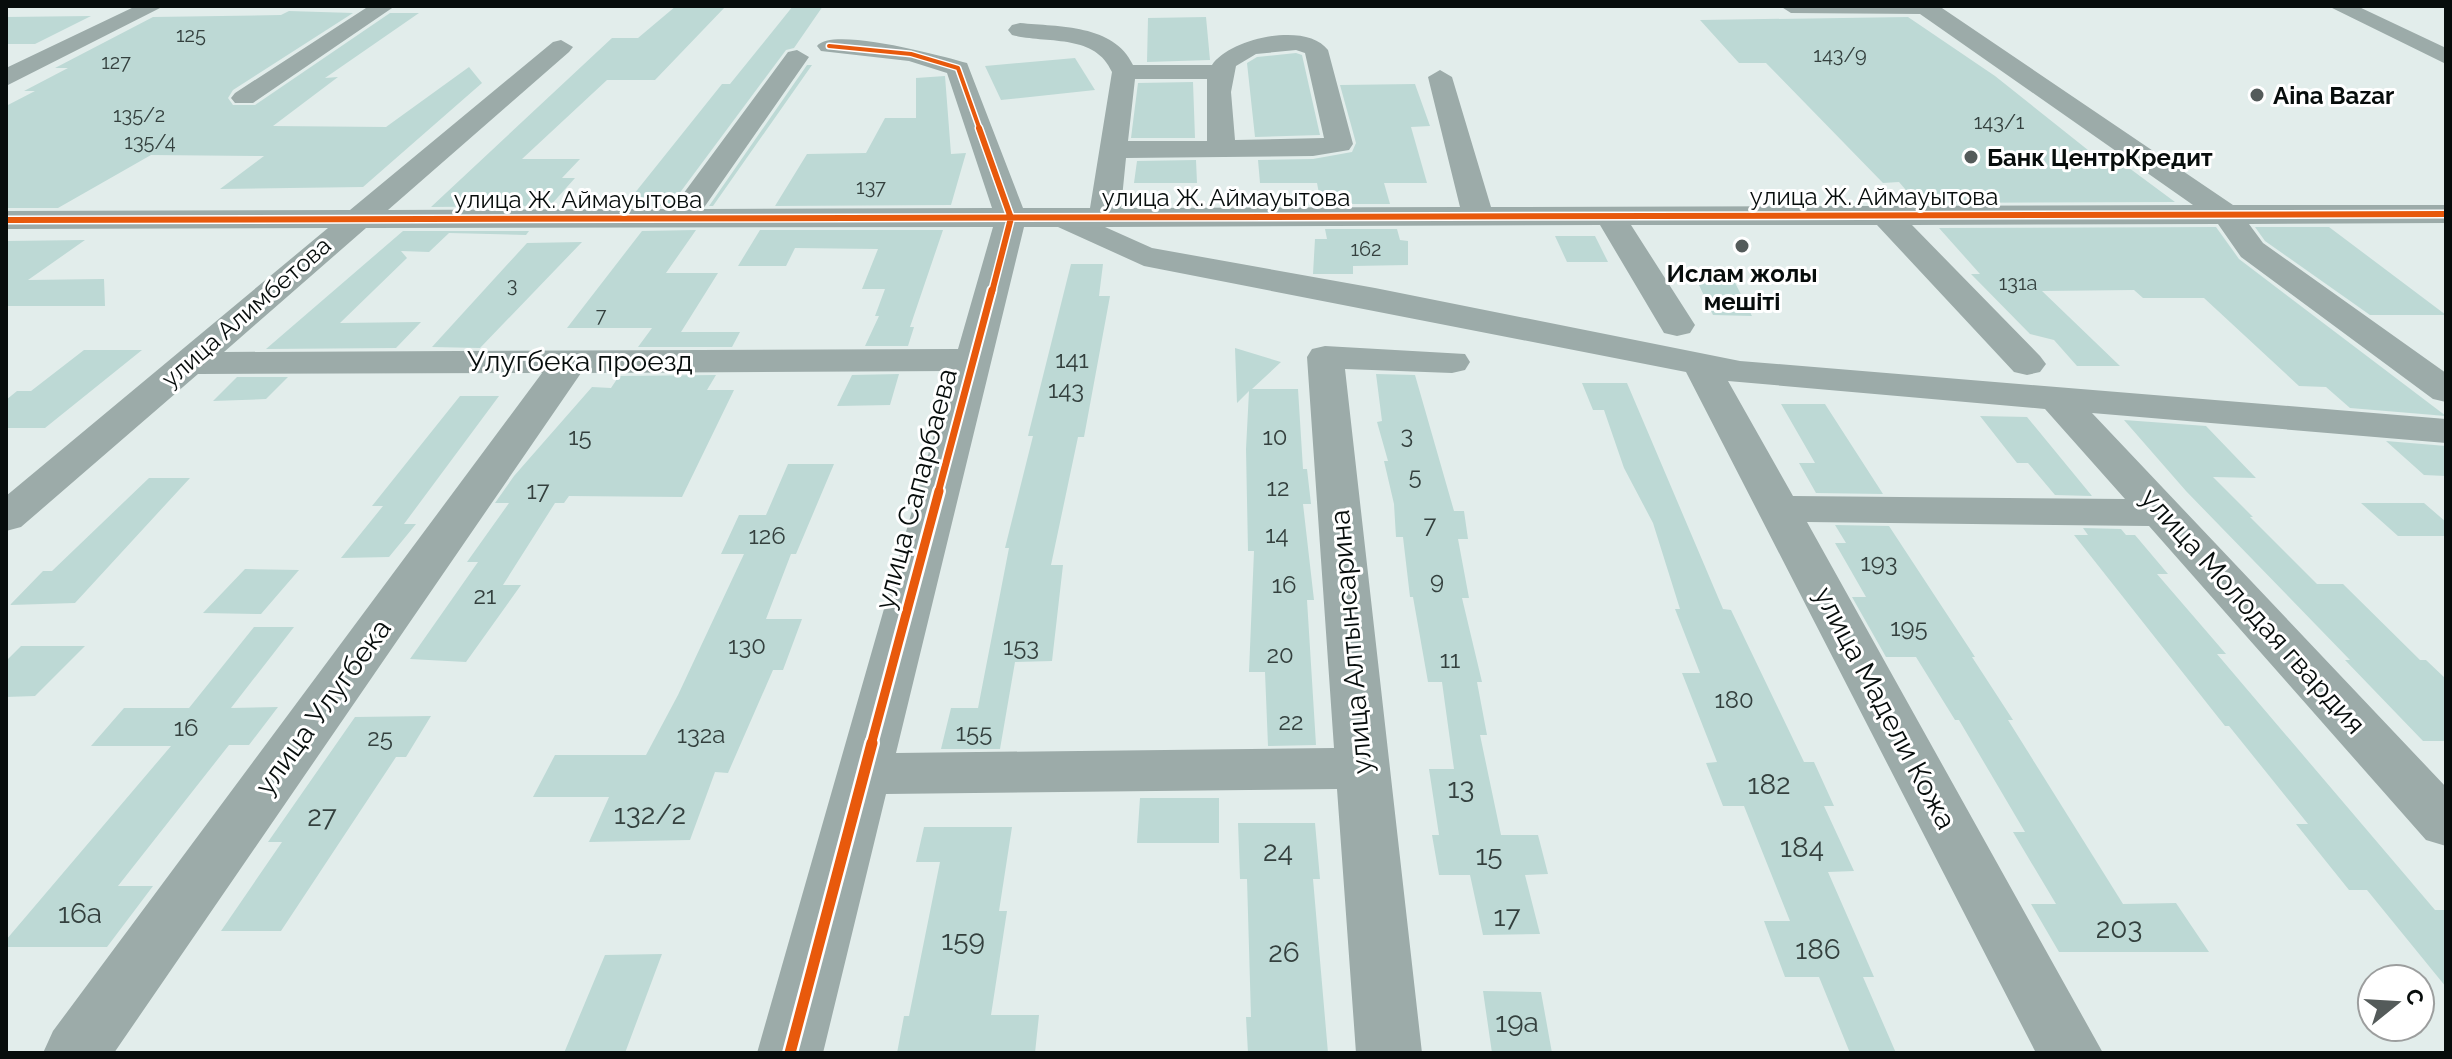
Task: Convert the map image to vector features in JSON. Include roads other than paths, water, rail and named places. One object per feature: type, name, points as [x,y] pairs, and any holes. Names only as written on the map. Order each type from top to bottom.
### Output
[{"type":"street","points":[[6,78],[153,6]]},
{"type":"street","points":[[244,98],[384,6]]},
{"type":"street","points":[[1791,6],[1925,7],[2228,216],[2252,250],[2446,391]]},
{"type":"street","points":[[2339,6],[2446,57]]},
{"type":"street","points":[[2373,24],[2446,44]]},
{"type":"street","points":[[1020,30],[1095,40],[1115,52],[1124,72],[1104,218]]},
{"type":"street","points":[[1113,150],[1222,149],[1327,148],[1341,140],[1316,50],[1311,45],[1249,46],[1226,58],[1218,72],[1222,149]]},
{"type":"street","name":"улица Алимбетова","points":[[6,518],[354,219],[561,47]]},
{"type":"street","points":[[681,218],[813,51],[911,54],[958,68],[1011,218]]},
{"type":"street","points":[[1124,72],[1218,72]]},
{"type":"street","points":[[1440,77],[1478,217]]},
{"type":"street","name":"улица Ж. Аймауытова","points":[[6,220],[2446,214]]},
{"type":"street","points":[[1886,216],[2027,364]]},
{"type":"street","name":"улица Мадели Кожа","points":[[1610,217],[1688,344],[2070,1053]]},
{"type":"street","name":"улица Сапарбаева","points":[[790,1053],[1011,218]]},
{"type":"street","points":[[1059,218],[1144,256],[1375,298],[1688,344],[1740,372],[2446,431]]},
{"type":"street","points":[[6,244],[44,220]]},
{"type":"street","name":"улица Алтынсарина","points":[[1389,1053],[1325,357],[1452,362]]},
{"type":"street","name":"Улугбека проезд","points":[[186,363],[973,360]]},
{"type":"street","name":"улица Улугбека","points":[[76,1053],[570,361]]},
{"type":"street","name":"улица Молодая гвардия","points":[[2058,400],[2446,824]]},
{"type":"street","points":[[1777,509],[2164,513]]},
{"type":"street","points":[[864,774],[1362,768]]},
{"type":"place","name":"Aina Bazar","points":[[2257,95]]},
{"type":"place","name":"Банк ЦентрКредит","points":[[1971,157]]},
{"type":"place","name":"Ислам жолы мешіті","points":[[1742,246]]}]
